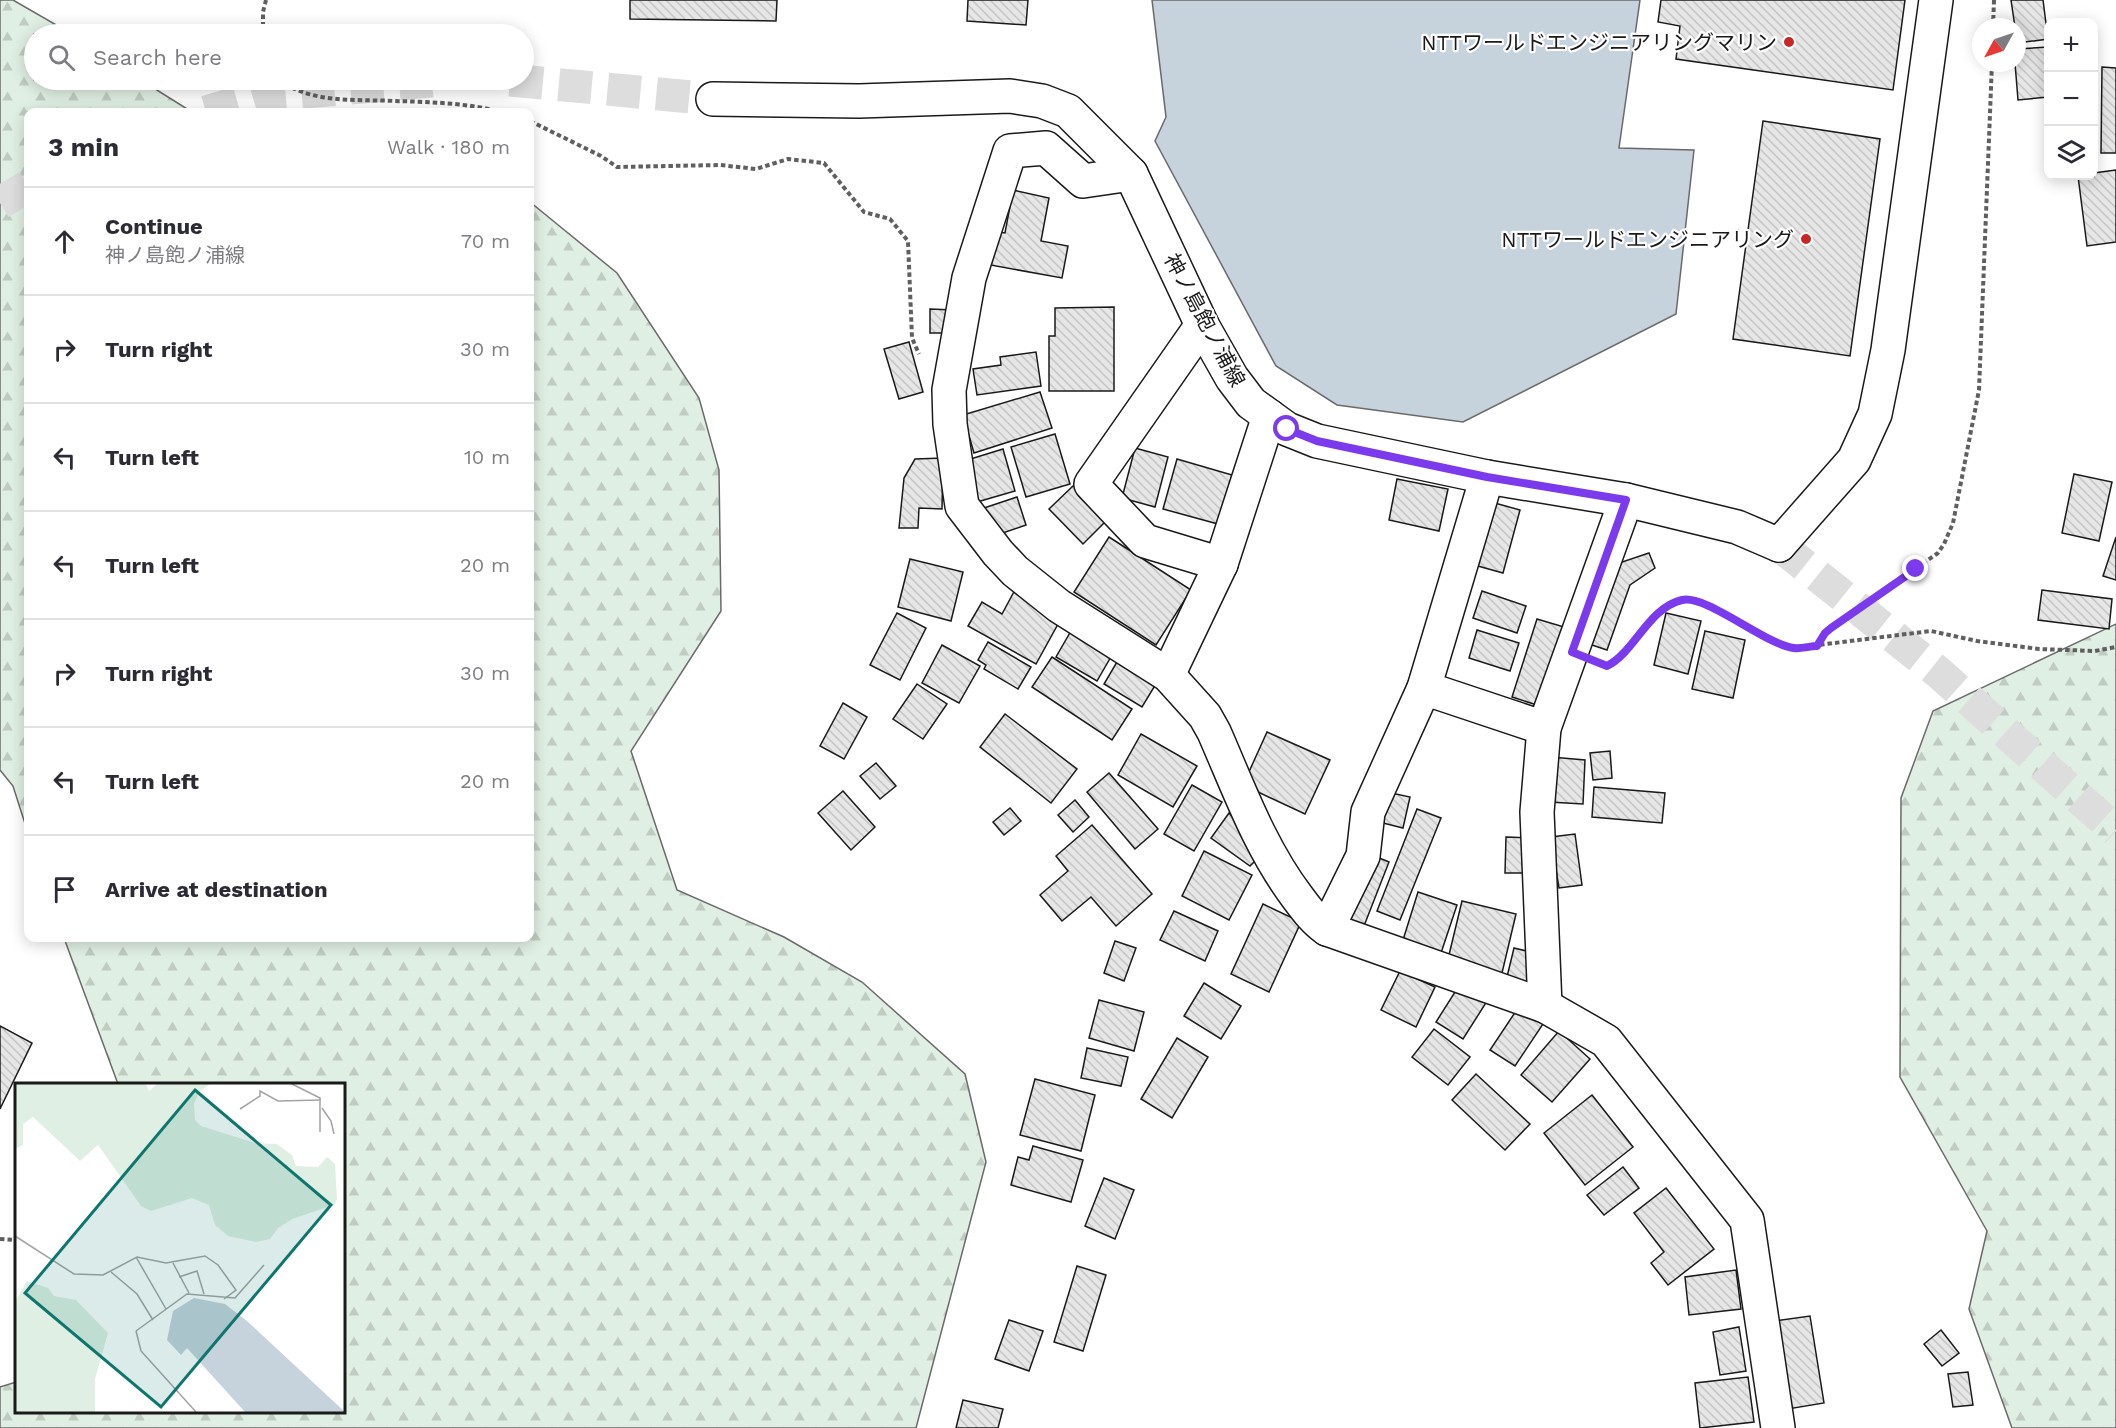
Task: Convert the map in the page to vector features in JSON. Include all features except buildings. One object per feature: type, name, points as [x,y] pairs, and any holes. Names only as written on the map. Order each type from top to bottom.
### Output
[{"type":"street","name":"神ノ島飽ノ浦線","points":[[713,99],[859,101],[1011,96],[1042,101],[1068,111],[1131,174],[1202,324],[1232,378],[1251,403],[1287,429],[1317,441],[1487,477],[1626,500],[1737,527],[1779,545],[1854,460],[1875,414],[1888,350],[1936,0]]},
{"type":"street","points":[[1131,174],[1083,181],[1046,148],[1010,151],[969,278],[949,390],[950,424],[962,506],[998,553],[1015,570],[1059,606],[1168,675],[1205,716],[1215,732],[1265,849],[1317,922],[1327,929],[1545,1006],[1606,1041],[1747,1220],[1778,1428]]},
{"type":"street","points":[[1202,324],[1091,484],[1144,541],[1221,564]]},
{"type":"street","points":[[1168,675],[1221,564],[1269,416]]},
{"type":"street","points":[[1327,929],[1363,856],[1368,812],[1424,688],[1487,477]]},
{"type":"street","points":[[1545,1006],[1537,812],[1545,728],[1626,500]]},
{"type":"street","points":[[1424,688],[1545,728]]},
{"type":"path","points":[[263,24],[266,0]]},
{"type":"path","points":[[1993,18],[1994,0]]},
{"type":"path","points":[[1817,646],[1831,628],[1938,553],[1953,523],[1979,390],[1992,72]]},
{"type":"path","points":[[298,90],[332,99],[484,108]]},
{"type":"path","points":[[534,123],[601,156],[617,167],[720,165],[756,169],[788,159],[824,163],[864,212],[890,219],[908,241],[912,338],[921,360]]},
{"type":"path","points":[[1572,652],[1608,666],[1650,622],[1667,607],[1683,599],[1698,602],[1777,642],[1794,648],[1931,631],[2039,649],[2095,651],[2116,647]]},
{"type":"path","points":[[0,1239],[15,1240]]},
{"type":"green space","points":[[0,0],[13,0],[55,24],[24,24],[24,90],[157,90],[186,108],[24,108],[24,820],[13,786],[0,770]]},
{"type":"green space","points":[[534,205],[617,273],[699,398],[719,470],[721,611],[631,751],[677,890],[784,937],[862,982],[965,1074],[986,1162],[916,1428],[0,1428],[0,1387],[15,1382],[15,1413],[345,1413],[345,1083],[118,1083],[65,942],[534,942]]},
{"type":"green space","points":[[2116,624],[2116,1428],[2012,1428],[1969,1309],[1987,1231],[1900,1077],[1901,798],[1933,711]]},
{"type":"shaded area","points":[[1152,0],[1640,0],[1619,148],[1694,150],[1676,314],[1463,422],[1337,405],[1276,366],[1155,141],[1166,117]]},
{"type":"tunnel","points":[[534,82],[713,99]]},
{"type":"tunnel","points":[[220,108],[260,96],[329,90]]},
{"type":"tunnel","points":[[0,203],[24,188]]},
{"type":"tunnel","points":[[1779,545],[1938,672],[2116,831]]},
{"type":"place","name":"NTTワールドエンジニアリングマリン","points":[[1789,42]]},
{"type":"place","name":"NTTワールドエンジニアリング","points":[[1806,239]]},
{"type":"route","points":[[1287,429],[1317,441],[1487,477],[1626,500],[1572,652],[1607,666],[1617,659],[1650,622],[1667,607],[1683,599],[1698,602],[1777,642],[1794,648],[1817,646],[1831,628],[1916,569]]}]
